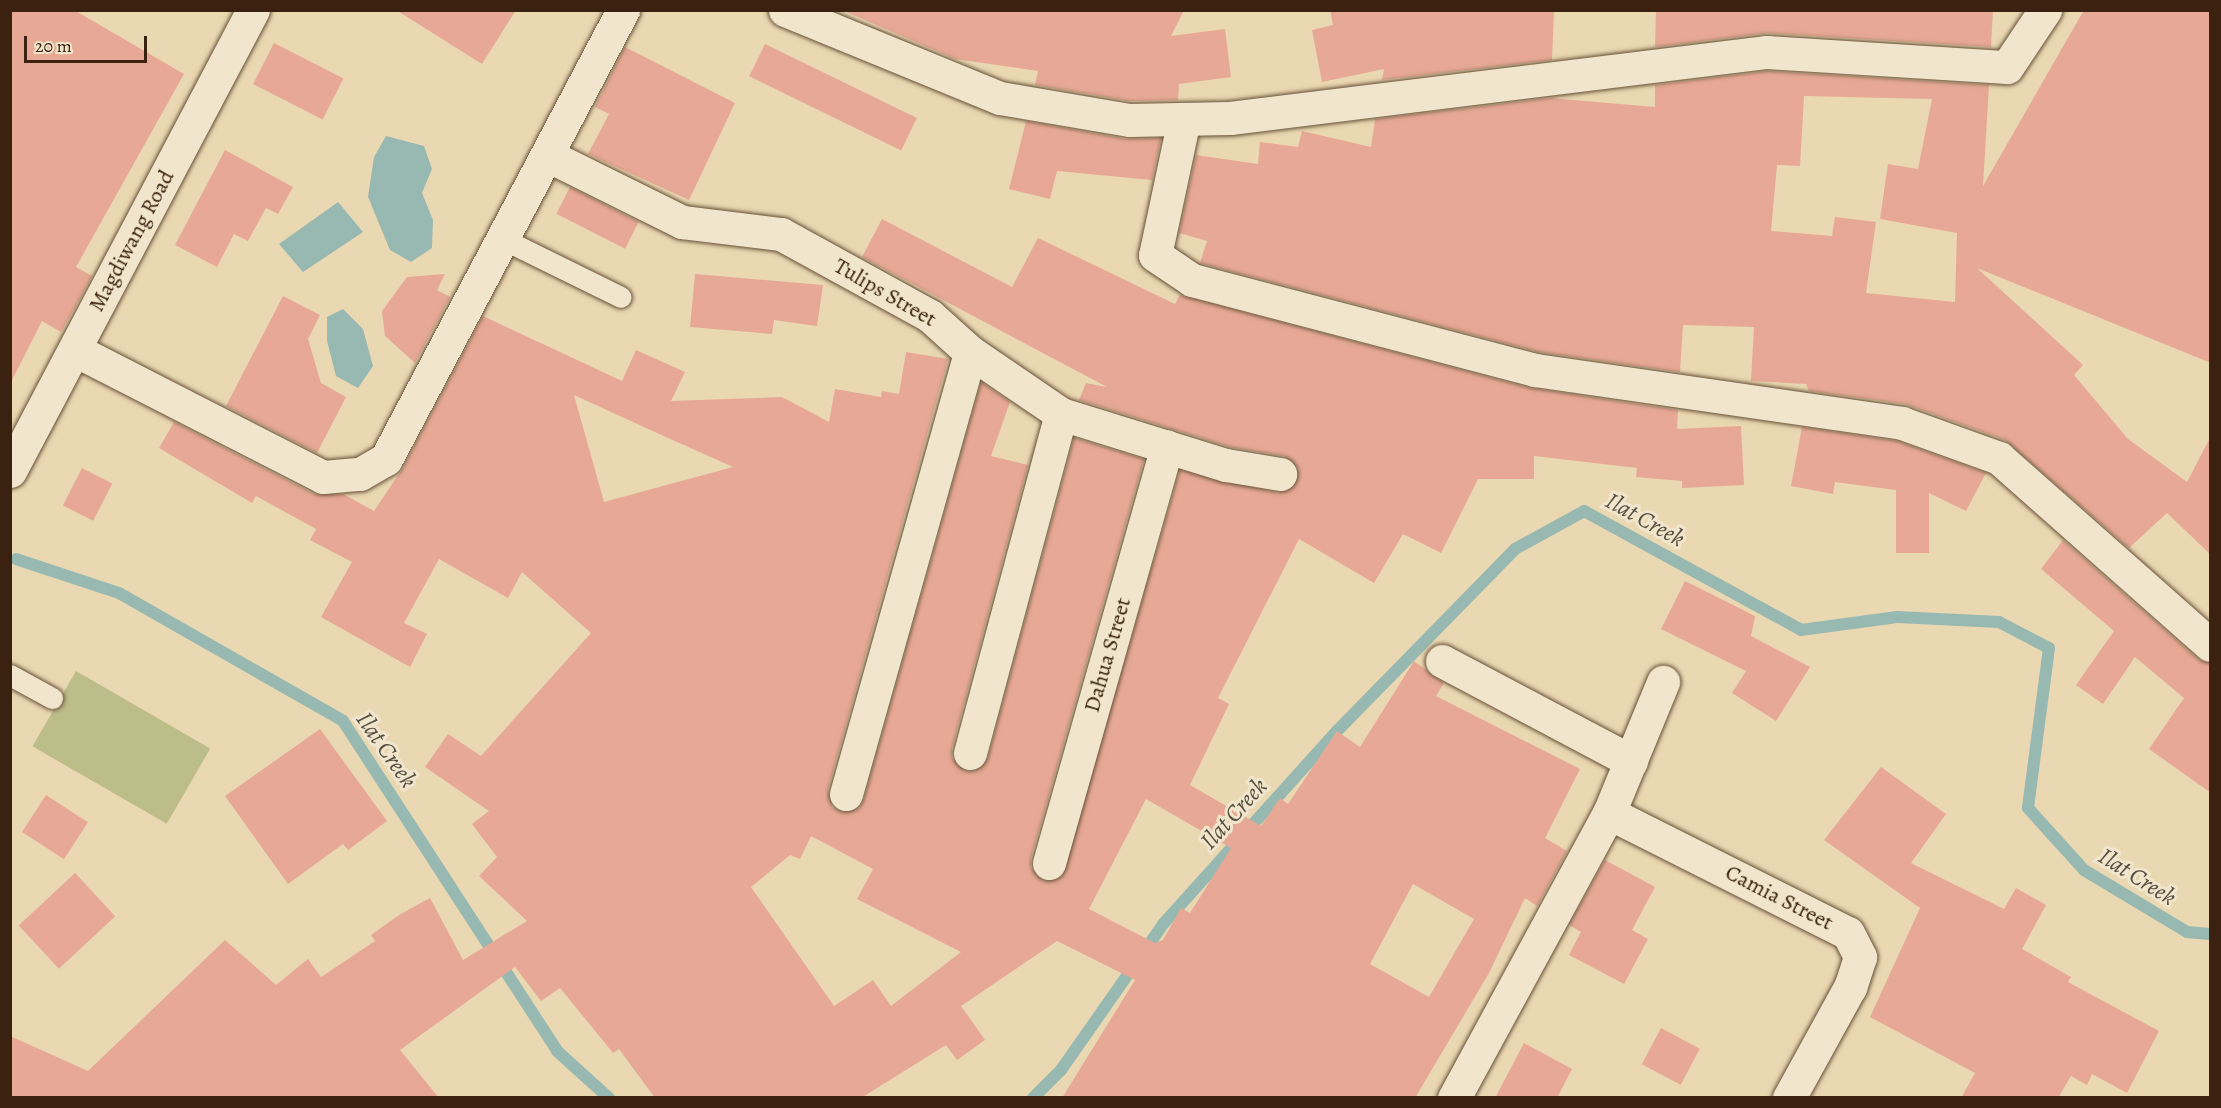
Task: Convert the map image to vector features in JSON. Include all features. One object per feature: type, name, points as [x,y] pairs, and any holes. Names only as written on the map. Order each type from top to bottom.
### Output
[{"type":"street","name":"Magdiwang Road","points":[[10,471],[253,10]]},
{"type":"street","points":[[75,350],[323,477],[360,474],[386,459],[623,10]]},
{"type":"street","points":[[785,10],[1000,98],[1129,120],[1230,118],[1767,52],[2007,67],[2045,10]]},
{"type":"street","points":[[1185,119],[1155,255],[1192,280],[1535,370],[1902,423],[2000,458],[2211,645]]},
{"type":"street","name":"Tulips Street","points":[[547,155],[682,222],[781,234],[930,316],[970,351],[1061,414],[1226,465],[1280,474]]},
{"type":"street","points":[[846,794],[970,351]]},
{"type":"street","points":[[970,753],[1061,414]]},
{"type":"street","name":"Dahua Street","points":[[1049,863],[1167,446]]},
{"type":"street","points":[[1442,661],[1631,761]]},
{"type":"street","points":[[1454,1098],[1609,813],[1663,682]]},
{"type":"street","name":"Camia Street","points":[[1609,813],[1848,933],[1860,957],[1850,987],[1789,1098]]},
{"type":"lane","points":[[503,239],[621,297]]},
{"type":"lane","points":[[10,675],[52,698]]},
{"type":"green space","points":[[76,671],[210,748],[167,824],[32,746]]},
{"type":"water","points":[[386,136],[424,146],[432,169],[422,193],[433,220],[432,248],[411,262],[390,250],[368,197],[374,157]]},
{"type":"water","points":[[338,202],[363,232],[303,272],[279,244]]},
{"type":"water","points":[[343,309],[363,329],[373,366],[358,388],[336,376],[327,341],[327,317]]},
{"type":"building","points":[[10,10],[74,10],[184,74],[76,267],[92,276],[78,302],[61,332],[42,321],[10,384]]},
{"type":"building","points":[[396,10],[516,10],[482,64]]},
{"type":"building","points":[[842,10],[1184,10],[1171,36],[1225,29],[1231,77],[1179,84],[1178,100],[1130,101],[1035,85],[1038,71],[955,59]]},
{"type":"building","points":[[1330,10],[1554,10],[1552,60],[1382,80],[1384,69],[1322,82],[1312,30],[1333,25]]},
{"type":"building","points":[[1656,10],[1993,10],[1991,47],[1768,33],[1655,47]]},
{"type":"building","points":[[2084,10],[2211,10],[2211,363],[1977,268],[2083,365],[2074,375],[2128,439],[2187,482],[2211,436],[2211,555],[2167,513],[2129,548],[2005,440],[1905,404],[1809,391],[1806,384],[1751,381],[1754,327],[1683,325],[1680,372],[1539,352],[1200,263],[1207,241],[1179,233],[1196,155],[1258,164],[1260,142],[1298,147],[1302,131],[1371,147],[1375,119],[1550,98],[1655,107],[1655,85],[1768,71],[1989,85],[1983,186]],"holes":[[[1804,96],[1932,99],[1918,169],[1888,164],[1880,219],[1957,233],[1955,302],[1866,293],[1876,222],[1835,217],[1832,236],[1771,231],[1777,165],[1800,166]]]},
{"type":"building","points":[[274,43],[343,78],[323,119],[253,84]]},
{"type":"building","points":[[765,44],[917,118],[901,150],[749,76]]},
{"type":"building","points":[[625,47],[735,103],[689,200],[588,154],[609,114],[595,107]]},
{"type":"building","points":[[1026,121],[1126,139],[1161,138],[1152,180],[1057,171],[1050,199],[1009,189]]},
{"type":"building","points":[[225,150],[293,187],[278,214],[266,208],[248,241],[234,234],[217,267],[175,245]]},
{"type":"building","points":[[570,187],[639,222],[625,249],[556,214]]},
{"type":"building","points":[[882,219],[1012,287],[1038,238],[1175,304],[1180,295],[1530,388],[1678,410],[1677,429],[1741,426],[1744,485],[1682,488],[1682,481],[1636,477],[1637,468],[1534,456],[1534,479],[1478,479],[1441,553],[1403,534],[1374,583],[1299,539],[1218,698],[1229,704],[1190,785],[1261,826],[1280,798],[1288,804],[1337,731],[1360,747],[1414,661],[1444,683],[1436,696],[1580,769],[1545,838],[1567,851],[1537,906],[1525,898],[1489,973],[1415,1098],[1062,1098],[1135,980],[1057,941],[961,1006],[985,1040],[957,1060],[946,1045],[861,1098],[655,1098],[619,1049],[613,1053],[560,988],[541,1001],[515,967],[400,1050],[439,1098],[10,1098],[10,1036],[88,1071],[225,940],[276,985],[308,959],[321,977],[375,941],[371,935],[399,915],[430,898],[463,960],[527,921],[479,876],[497,857],[472,824],[489,811],[425,767],[448,734],[481,756],[591,633],[522,572],[508,598],[439,559],[404,623],[427,634],[410,667],[321,617],[352,562],[310,540],[316,529],[256,496],[252,503],[159,448],[174,422],[314,494],[343,494],[374,511],[403,468],[483,316],[622,381],[636,350],[685,372],[671,401],[782,397],[829,422],[835,389],[881,397],[882,391],[899,394],[906,352],[948,359],[828,789],[832,807],[842,812],[859,808],[864,799],[981,382],[1010,402],[991,456],[1028,465],[952,748],[952,758],[965,771],[975,771],[988,758],[1074,438],[1144,459],[1031,858],[1031,868],[1043,881],[1062,876],[1180,470],[1278,493],[1294,486],[1298,468],[1284,456],[1230,447],[1079,400],[1086,383],[1107,387],[862,257]],"holes":[[[574,395],[733,467],[604,502]],[[1146,799],[1231,848],[1190,913],[1181,908],[1163,940],[1155,943],[1089,909]],[[811,836],[873,869],[857,899],[961,952],[891,1006],[873,980],[834,1006],[751,887],[790,855],[800,859]],[[1413,884],[1474,919],[1429,997],[1370,964]]]},
{"type":"building","points":[[445,274],[437,290],[450,297],[415,363],[385,336],[382,311],[407,277]]},
{"type":"building","points":[[695,274],[823,285],[817,326],[774,320],[772,334],[690,327]]},
{"type":"building","points":[[283,296],[320,315],[308,339],[321,383],[346,397],[317,453],[226,406]]},
{"type":"building","points":[[1802,427],[1897,441],[1986,473],[1966,511],[1929,493],[1929,553],[1896,553],[1896,490],[1835,482],[1833,494],[1791,486]]},
{"type":"building","points":[[82,468],[112,483],[93,521],[63,505]]},
{"type":"building","points":[[2063,540],[2198,659],[2211,663],[2211,793],[2149,749],[2184,698],[2135,657],[2103,704],[2076,685],[2114,631],[2041,569]]},
{"type":"building","points":[[1685,581],[1755,616],[1751,636],[1810,667],[1776,721],[1732,693],[1746,671],[1661,629]]},
{"type":"building","points":[[320,729],[387,821],[348,850],[343,844],[288,884],[225,796]]},
{"type":"building","points":[[1881,767],[1946,814],[1911,863],[2004,909],[2016,888],[2046,905],[2022,949],[2071,977],[2068,982],[2159,1031],[2127,1093],[2092,1074],[2087,1085],[2071,1076],[2058,1098],[1961,1098],[1975,1073],[1870,1017],[1920,908],[1824,840]]},
{"type":"building","points":[[46,795],[88,822],[64,859],[22,832]]},
{"type":"building","points":[[1605,860],[1655,887],[1632,930],[1648,939],[1624,984],[1569,955],[1581,932],[1569,925]]},
{"type":"building","points":[[75,873],[115,916],[59,969],[19,926]]},
{"type":"building","points":[[1661,1028],[1700,1049],[1681,1085],[1642,1064]]},
{"type":"building","points":[[1524,1043],[1572,1069],[1557,1098],[1495,1098]]},
{"type":"waterway","name":"Ilat Creek","points":[[1033,1098],[1061,1070],[1164,923],[1337,731],[1515,549],[1584,511],[1801,630],[1897,617],[1999,622],[2049,648],[2028,808],[2084,870],[2187,932],[2210,934]]},
{"type":"waterway","name":"Ilat Creek","points":[[16,559],[119,593],[343,721],[557,1051],[609,1098]]}]
